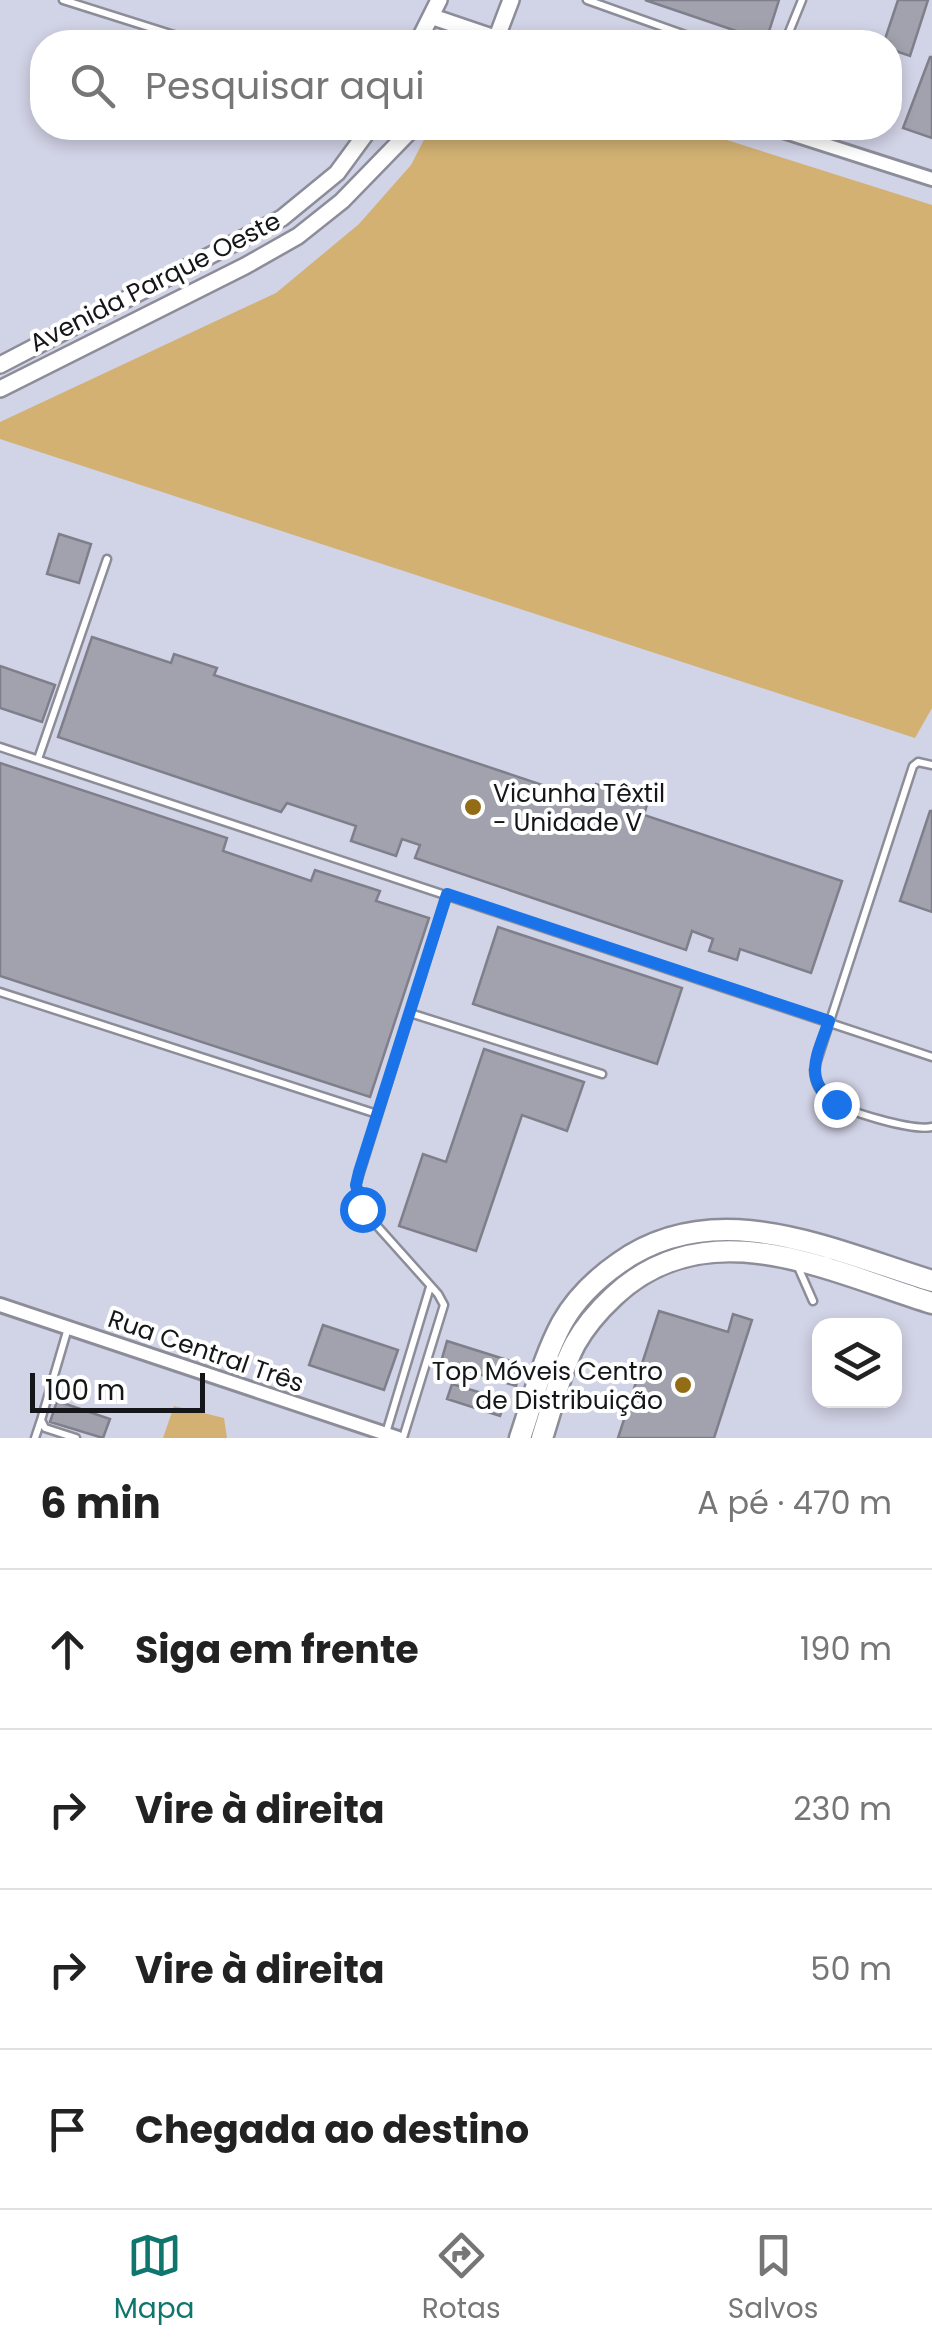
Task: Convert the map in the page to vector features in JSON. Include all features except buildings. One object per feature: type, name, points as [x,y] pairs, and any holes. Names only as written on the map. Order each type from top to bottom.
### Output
[{"type":"main road","points":[[520,1438],[554,1339],[577,1300],[628,1256],[671,1237],[726,1228],[757,1230],[802,1240],[932,1282]]},
{"type":"main road","points":[[542,1438],[575,1344],[600,1310],[631,1281],[667,1262],[718,1249],[762,1252],[932,1304]]},
{"type":"street","points":[[425,30],[438,0]]},
{"type":"street","points":[[504,30],[511,0]]},
{"type":"street","points":[[433,17],[470,30]]},
{"type":"street","name":"Avenida Parque Oeste","points":[[0,365],[282,218],[337,173],[361,140]]},
{"type":"street","name":"Avenida Parque Oeste","points":[[0,389],[298,236],[365,179],[402,140]]},
{"type":"street","points":[[810,140],[932,179]]},
{"type":"street","name":"Rua Central Três","points":[[0,1306],[396,1437]]},
{"type":"lane","points":[[64,0],[158,30]]},
{"type":"lane","points":[[586,0],[671,30]]},
{"type":"lane","points":[[791,30],[802,0]]},
{"type":"lane","points":[[38,758],[107,559]]},
{"type":"lane","points":[[0,747],[932,1057]]},
{"type":"lane","points":[[932,765],[918,762],[912,766],[814,1070],[817,1086],[836,1104],[915,1128],[932,1127]]},
{"type":"lane","points":[[396,1437],[444,1305],[362,1209],[359,1172],[447,894]]},
{"type":"lane","points":[[0,992],[378,1114]]},
{"type":"lane","points":[[410,1014],[602,1074]]},
{"type":"lane","points":[[796,1261],[813,1301]]},
{"type":"lane","points":[[396,1437],[430,1286]]},
{"type":"lane","points":[[35,1438],[68,1328]]},
{"type":"lane","points":[[41,1420],[45,1428],[76,1438]]},
{"type":"shaded area","points":[[0,0],[932,0],[932,1438],[0,1438]]},
{"type":"shaded area","points":[[424,140],[727,140],[932,205],[932,708],[915,738],[0,439],[0,422],[276,293],[359,224],[411,165]]},
{"type":"shaded area","points":[[174,1406],[224,1418],[227,1438],[163,1438]]},
{"type":"place","name":"Vicunha Têxtil - Unidade V","points":[[473,807]]},
{"type":"place","name":"Top Móveis Centro de Distribuição","points":[[683,1385]]},
{"type":"route","points":[[362,1209],[356,1185],[359,1172],[447,894],[829,1021],[814,1070],[817,1086],[836,1104]]}]
